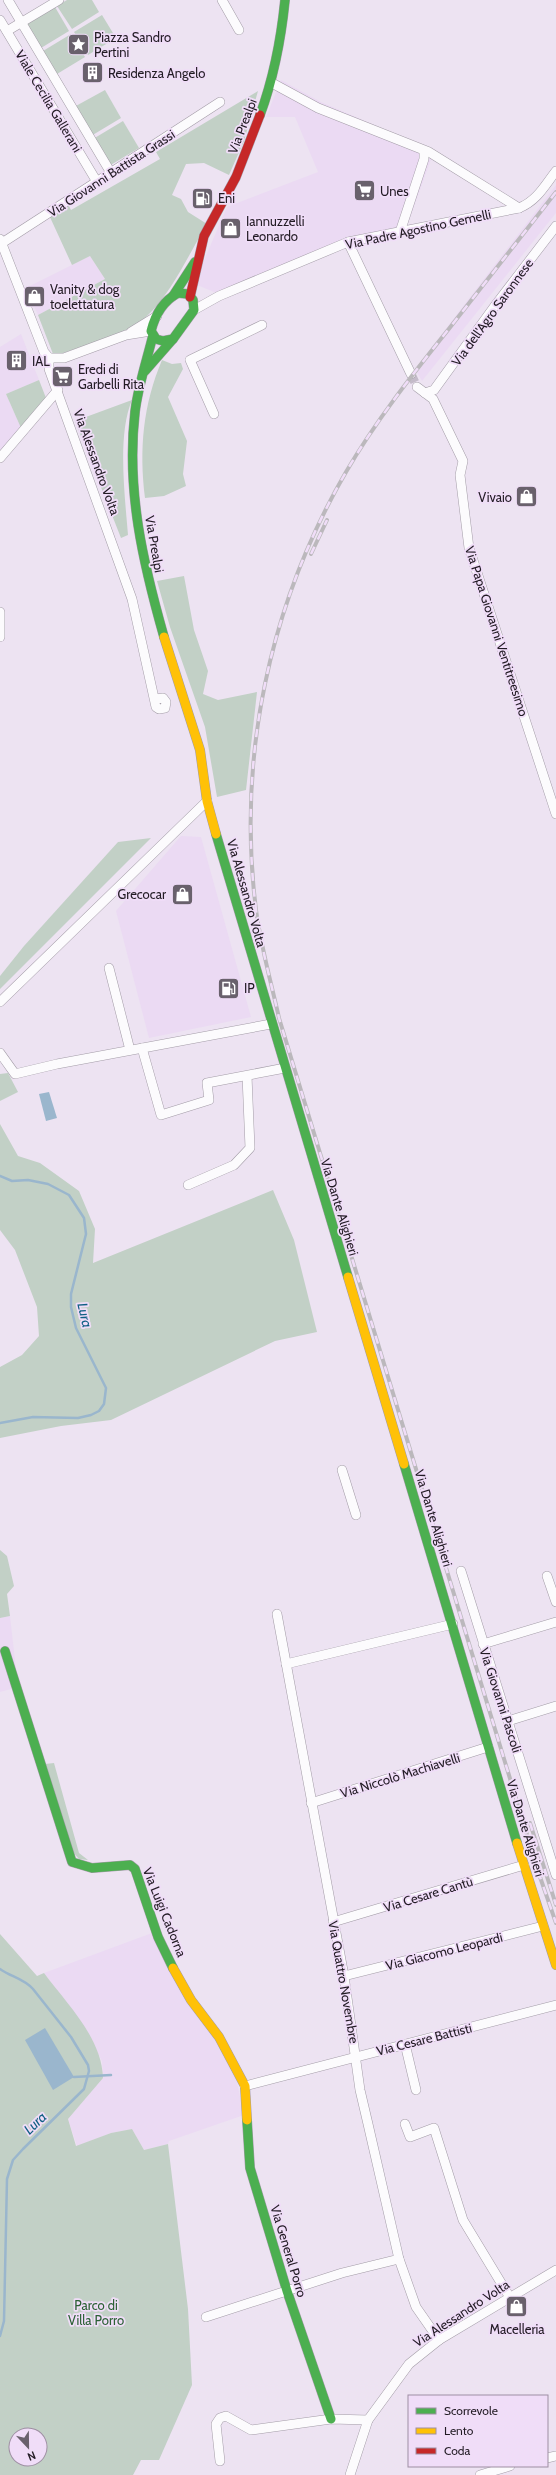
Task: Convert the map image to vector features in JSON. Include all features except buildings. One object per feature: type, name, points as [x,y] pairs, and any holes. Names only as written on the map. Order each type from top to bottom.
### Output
[{"type":"street","points":[[8,0],[111,173]]},
{"type":"street","points":[[7,31],[59,0]]},
{"type":"street","points":[[222,0],[239,30]]},
{"type":"street","name":"Via Prealpi","points":[[143,374],[173,339],[194,310],[192,298],[204,236],[236,177],[272,83],[282,33],[285,0]]},
{"type":"street","name":"Viale Cecilia Gallerani","points":[[0,20],[97,182]]},
{"type":"street","points":[[272,83],[318,108],[429,152],[519,208]]},
{"type":"street","name":"Via Giovanni Battista Grassi","points":[[1,241],[97,182],[220,102]]},
{"type":"street","points":[[400,232],[424,159],[424,151]]},
{"type":"street","name":"Via Padre Agostino Gemelli","points":[[194,310],[219,296],[348,242],[519,208],[530,204],[556,170]]},
{"type":"street","name":"Via dell'Agro Saronnese","points":[[424,393],[434,390],[497,303],[556,226]]},
{"type":"street","name":"Via Alessandro Volta","points":[[1,241],[44,352],[49,358],[49,369],[58,390],[132,599],[156,699]]},
{"type":"street","points":[[348,242],[410,374]]},
{"type":"street","name":"Via Prealpi","points":[[190,715],[166,644],[148,579],[137,526],[131,470],[135,411],[156,316],[173,296],[200,254]]},
{"type":"street","points":[[173,296],[184,293],[192,298]]},
{"type":"street","name":"Via Padre Agostino Gemelli","points":[[192,298],[219,296]]},
{"type":"street","points":[[49,358],[64,358],[126,335],[156,316]]},
{"type":"street","points":[[214,414],[190,360],[262,325]]},
{"type":"street","points":[[126,335],[152,333],[156,339],[163,341],[173,339]]},
{"type":"street","name":"Via Papa Giovanni Ventitreesimo","points":[[417,387],[433,399],[463,461],[460,475],[468,548],[556,814]]},
{"type":"street","points":[[0,458],[58,390]]},
{"type":"street","points":[[0,612],[0,637]]},
{"type":"street","name":"Via Alessandro Volta","points":[[190,715],[200,750],[207,801],[286,1073]]},
{"type":"street","points":[[0,1002],[207,801]]},
{"type":"street","points":[[109,968],[130,1050]]},
{"type":"street","points":[[0,1053],[15,1074],[57,1064],[271,1024]]},
{"type":"street","points":[[142,1048],[161,1115],[208,1100],[207,1083],[247,1076],[286,1073]]},
{"type":"street","name":"Via Dante Alighieri","points":[[286,1073],[453,1624],[488,1747],[556,1966]]},
{"type":"street","points":[[188,1184],[234,1165],[250,1148],[247,1076]]},
{"type":"street","points":[[342,1470],[356,1515]]},
{"type":"street","name":"Via Giovanni Pascoli","points":[[461,1571],[556,1875]]},
{"type":"street","points":[[547,1576],[556,1602]]},
{"type":"street","name":"Via Quattro Novembre","points":[[277,1614],[344,1976],[362,2097],[399,2259],[416,2307],[439,2340]]},
{"type":"street","points":[[483,1644],[556,1622]]},
{"type":"street","points":[[286,1664],[453,1624]]},
{"type":"street","name":"Via Luigi Cadorna","points":[[5,1651],[72,1862],[92,1868],[130,1865],[135,1869],[158,1937],[171,1964],[191,2000],[219,2037],[245,2086]]},
{"type":"street","points":[[508,1721],[556,1706]]},
{"type":"street","name":"Via Niccolò Machiavelli","points":[[311,1803],[488,1747]]},
{"type":"street","name":"Via Cesare Cantù","points":[[333,1922],[524,1866]]},
{"type":"street","name":"Via Giacomo Leopardi","points":[[344,1976],[544,1926]]},
{"type":"street","name":"Via Cesare Battisti","points":[[245,2086],[556,2005]]},
{"type":"street","points":[[405,2044],[416,2090]]},
{"type":"street","name":"Via General Porro","points":[[245,2086],[250,2168],[287,2291],[331,2419]]},
{"type":"street","points":[[405,2124],[410,2137],[434,2128],[463,2220],[510,2296]]},
{"type":"street","points":[[206,2317],[342,2273],[399,2259]]},
{"type":"street","name":"Via Alessandro Volta","points":[[350,2475],[368,2420],[409,2364],[439,2340],[510,2296],[556,2270]]},
{"type":"street","points":[[220,2461],[216,2424],[220,2418],[226,2416],[251,2430],[331,2419],[368,2420]]},
{"type":"street","points":[[480,2475],[507,2467]]},
{"type":"shaded area","points":[[281,80],[321,102],[434,151],[407,226],[350,239],[219,294],[197,285],[202,265],[227,207],[318,172],[295,117],[266,117]]},
{"type":"shaded area","points":[[556,185],[556,213],[422,381],[415,369]]},
{"type":"shaded area","points":[[90,256],[105,279],[38,315],[26,288]]},
{"type":"shaded area","points":[[21,334],[39,380],[6,394],[21,428],[0,455],[0,347]]},
{"type":"shaded area","points":[[181,836],[201,837],[251,1017],[149,1038],[116,911]]},
{"type":"shaded area","points":[[10,1616],[16,1669],[11,1689],[0,1692],[0,1618]]},
{"type":"shaded area","points":[[152,1933],[174,1960],[237,2082],[244,2115],[169,2141],[168,2144],[144,2150],[132,2129],[111,2133],[77,2146],[68,2119],[103,2078],[102,2061],[84,2027],[44,1973]]},
{"type":"green space","points":[[67,0],[92,0],[99,12],[72,29],[57,6]]},
{"type":"green space","points":[[55,7],[69,31],[41,48],[27,24]]},
{"type":"green space","points":[[102,15],[116,38],[88,55],[74,32]]},
{"type":"green space","points":[[71,34],[85,57],[57,74],[43,51]]},
{"type":"green space","points":[[105,90],[121,118],[91,136],[74,107]]},
{"type":"green space","points":[[258,91],[244,141],[229,175],[204,163],[186,164],[172,195],[181,199],[188,212],[207,224],[180,272],[156,307],[147,316],[128,329],[105,339],[58,355],[53,354],[38,315],[105,279],[90,256],[72,265],[49,215],[68,204],[71,210],[160,159],[156,152]]},
{"type":"green space","points":[[123,121],[139,148],[109,166],[93,139]]},
{"type":"green space","points":[[162,360],[172,364],[181,363],[183,369],[168,397],[187,441],[183,474],[186,486],[164,496],[145,498],[142,462],[144,428],[150,394]]},
{"type":"green space","points":[[39,380],[46,398],[21,428],[6,394]]},
{"type":"green space","points":[[132,400],[127,414],[123,448],[128,535],[121,538],[75,421]]},
{"type":"green space","points":[[184,576],[194,630],[208,671],[203,694],[218,700],[257,692],[246,790],[217,797],[205,727],[170,627],[157,581]]},
{"type":"green space","points":[[151,838],[0,989],[0,976],[24,946],[118,842]]},
{"type":"green space","points":[[8,1073],[18,1092],[0,1101],[0,1074]]},
{"type":"green space","points":[[0,1124],[18,1156],[40,1163],[79,1191],[95,1229],[93,1263],[273,1190],[294,1240],[317,1332],[275,1341],[111,1420],[61,1426],[0,1438],[0,1367],[22,1355],[39,1336],[37,1307],[15,1250],[0,1230]]},
{"type":"green space","points":[[0,1550],[7,1556],[14,1586],[7,1594],[10,1616],[0,1618]]},
{"type":"green space","points":[[54,1763],[79,1853],[88,1860],[79,1859],[73,1852],[45,1764]]},
{"type":"green space","name":"Parco di Villa Porro","points":[[0,1934],[37,1976],[44,1973],[73,2009],[90,2035],[97,2049],[103,2078],[68,2119],[76,2146],[111,2133],[132,2129],[144,2150],[168,2144],[188,2309],[192,2385],[159,2460],[141,2460],[133,2475],[0,2475]]},
{"type":"water","points":[[49,1092],[57,1118],[46,1121],[39,1094]]},
{"type":"water","points":[[45,2028],[74,2077],[53,2090],[25,2040]]},
{"type":"waterway","name":"Lura","points":[[0,1176],[12,1181],[28,1180],[48,1184],[69,1195],[84,1218],[86,1234],[71,1294],[71,1307],[76,1328],[106,1388],[104,1404],[99,1411],[91,1415],[78,1418],[33,1417],[0,1423]]},
{"type":"waterway","name":"Lura","points":[[0,1969],[25,1982],[33,1989],[71,2037],[88,2065],[89,2071],[84,2089],[13,2160],[7,2179],[4,2321],[0,2336]]},
{"type":"waterway","points":[[74,2077],[111,2075]]},
{"type":"tunnel","points":[[411,374],[417,387]]},
{"type":"railway","points":[[556,192],[394,399],[357,453],[319,523],[297,575],[279,629],[265,684],[256,740],[251,796],[251,853],[256,910],[263,951],[279,1018],[539,1874],[556,1923]]},
{"type":"railway","points":[[311,554],[327,520]]},
{"type":"railway","points":[[530,1823],[556,1905]]},
{"type":"traffic: fast","points":[[260,115],[276,58],[285,0]]},
{"type":"traffic: fast","points":[[173,296],[195,262]]},
{"type":"traffic: fast","points":[[178,293],[188,294],[193,300],[194,310],[173,339],[163,341],[156,339],[151,331],[157,314],[164,304],[178,293]]},
{"type":"traffic: fast","points":[[153,335],[136,402],[133,441],[133,470],[138,526],[143,554],[164,637]]},
{"type":"traffic: fast","points":[[145,371],[173,339]]},
{"type":"traffic: fast","points":[[216,834],[348,1277]]},
{"type":"traffic: fast","points":[[404,1464],[517,1843]]},
{"type":"traffic: fast","points":[[5,1651],[72,1862],[92,1868],[130,1865],[135,1869],[158,1937],[173,1968]]},
{"type":"traffic: fast","points":[[247,2120],[250,2168],[287,2291],[331,2419]]},
{"type":"traffic: slow","points":[[164,637],[200,750],[207,801],[216,834]]},
{"type":"traffic: slow","points":[[348,1277],[404,1464]]},
{"type":"traffic: slow","points":[[517,1843],[556,1965]]},
{"type":"traffic: slow","points":[[173,1968],[191,2000],[219,2037],[245,2086],[247,2120]]},
{"type":"traffic: jam","points":[[190,297],[204,236],[236,177],[260,115]]},
{"type":"place","name":"Piazza Sandro Pertini","points":[[79,44]]},
{"type":"place","name":"Residenza Angelo","points":[[93,73]]},
{"type":"place","name":"Unes","points":[[365,191]]},
{"type":"place","name":"Eni","points":[[203,198]]},
{"type":"place","name":"Iannuzzelli Leonardo","points":[[231,228]]},
{"type":"place","name":"Vanity & dog toelettatura","points":[[35,296]]},
{"type":"place","name":"IAL","points":[[17,361]]},
{"type":"place","name":"Eredi di Garbelli Rita","points":[[62,376]]},
{"type":"place","name":"Vivaio","points":[[527,497]]},
{"type":"place","name":"Grecocar","points":[[182,894]]},
{"type":"place","name":"IP","points":[[229,988]]},
{"type":"place","name":"Macelleria","points":[[517,2307]]}]
